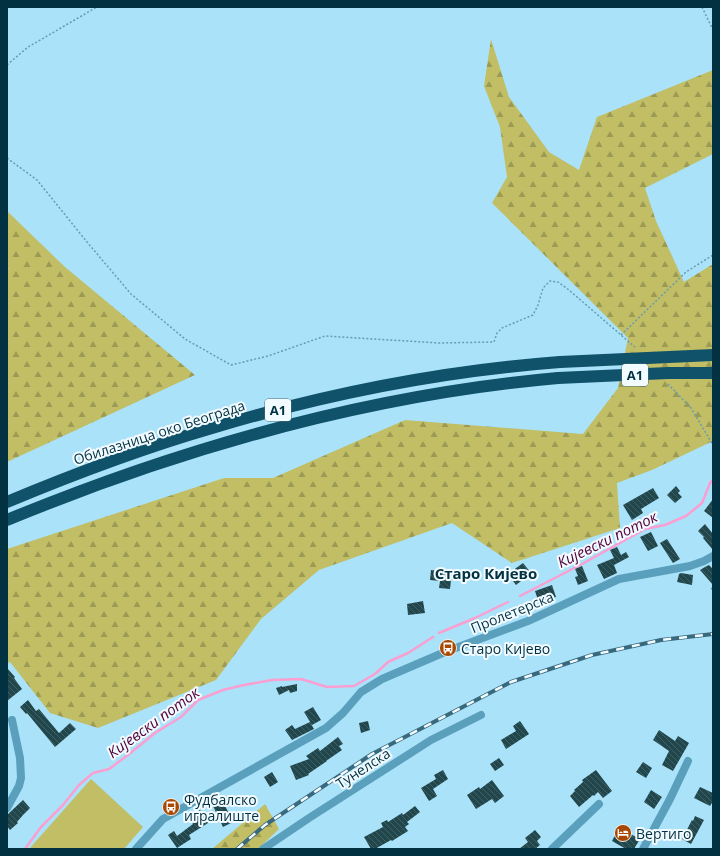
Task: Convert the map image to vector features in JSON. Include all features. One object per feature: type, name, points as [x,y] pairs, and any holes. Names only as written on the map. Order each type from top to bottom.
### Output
[{"type":"highway","name":"Обилазница око Београда","points":[[7,502],[42,487],[152,447],[267,412],[337,395],[425,378],[515,366],[560,362],[713,355]]},
{"type":"highway","name":"A1","points":[[7,520],[85,489],[212,446],[306,420],[360,408],[418,396],[514,382],[558,378],[668,373],[713,373]]},
{"type":"street","name":"Пролетерска","points":[[136,849],[163,819],[326,728],[343,713],[361,692],[382,679],[445,652],[528,621],[619,579],[690,566],[713,556]]},
{"type":"street","name":"Тунелска","points":[[264,849],[309,818],[430,740],[481,715]]},
{"type":"street","points":[[7,808],[19,786],[21,778],[20,758],[12,720]]},
{"type":"street","points":[[643,849],[688,762]]},
{"type":"street","points":[[552,849],[599,804]]},
{"type":"path","points":[[7,65],[28,47],[97,7]]},
{"type":"path","points":[[702,7],[713,30]]},
{"type":"path","points":[[7,158],[37,180],[131,294],[185,339],[231,365],[268,356],[325,336],[439,343],[494,342],[497,333],[502,328],[533,315],[538,305],[543,288],[550,281],[558,282],[569,290],[639,350]]},
{"type":"path","points":[[621,335],[686,272],[713,255]]},
{"type":"path","points":[[665,381],[691,408],[713,445]]},
{"type":"green space","points":[[491,39],[509,97],[549,152],[579,170],[597,117],[713,70],[713,154],[645,188],[656,221],[684,282],[713,264],[713,441],[652,470],[617,483],[620,528],[512,563],[452,523],[319,570],[261,619],[216,680],[98,728],[50,713],[10,662],[7,664],[7,549],[224,478],[273,478],[405,420],[583,434],[618,388],[628,338],[492,203],[507,177],[500,127],[484,86]]},
{"type":"green space","points":[[7,211],[65,267],[195,375],[7,462],[7,269],[9,269],[7,267]]},
{"type":"green space","points":[[91,779],[143,827],[124,849],[29,849]]},
{"type":"green space","points":[[265,804],[279,829],[258,849],[212,849]]},
{"type":"building","points":[[676,486],[680,491],[678,493],[682,497],[675,503],[667,495]]},
{"type":"building","points":[[653,488],[659,498],[641,509],[643,513],[632,520],[623,505]]},
{"type":"building","points":[[713,499],[713,518],[704,511]]},
{"type":"building","points":[[705,524],[713,534],[713,550],[698,531]]},
{"type":"building","points":[[651,532],[658,546],[648,551],[640,537]]},
{"type":"building","points":[[667,539],[680,559],[673,563],[660,543]]},
{"type":"building","points":[[617,547],[621,555],[626,552],[629,557],[614,565],[617,573],[604,579],[597,565],[614,558],[610,550]]},
{"type":"building","points":[[523,563],[531,573],[516,585],[508,574]]},
{"type":"building","points":[[709,565],[713,569],[713,585],[700,570]]},
{"type":"building","points":[[582,566],[588,581],[578,585],[575,577],[578,576],[575,569]]},
{"type":"building","points":[[431,570],[452,572],[450,589],[439,588],[440,581],[430,580]]},
{"type":"building","points":[[679,574],[693,575],[692,585],[677,582]]},
{"type":"building","points":[[552,585],[556,597],[539,603],[535,591]]},
{"type":"building","points":[[423,601],[425,613],[408,615],[407,604]]},
{"type":"building","points":[[7,668],[15,677],[14,678],[22,689],[7,701]]},
{"type":"building","points":[[297,684],[297,691],[290,693],[289,690],[279,695],[276,688],[282,686]]},
{"type":"building","points":[[28,700],[36,711],[39,709],[59,733],[70,723],[76,729],[55,747],[27,713],[26,714],[20,707]]},
{"type":"building","points":[[313,707],[321,720],[312,725],[304,712]]},
{"type":"building","points":[[368,721],[370,730],[361,733],[359,723]]},
{"type":"building","points":[[520,721],[529,734],[506,749],[501,740],[516,731],[513,726]]},
{"type":"building","points":[[310,722],[314,729],[292,740],[285,730],[292,725],[295,729]]},
{"type":"building","points":[[659,730],[675,741],[678,736],[689,743],[673,771],[662,765],[669,751],[653,740]]},
{"type":"building","points":[[338,737],[343,744],[339,746],[342,750],[308,774],[309,775],[296,780],[290,766],[309,759],[306,756],[318,748],[320,751]]},
{"type":"building","points":[[499,758],[504,765],[495,771],[490,764]]},
{"type":"building","points":[[643,762],[652,768],[646,778],[636,772]]},
{"type":"building","points":[[443,770],[448,779],[433,789],[437,796],[429,801],[421,788],[436,779],[434,775]]},
{"type":"building","points":[[596,770],[612,791],[603,798],[598,792],[579,807],[570,796],[583,782],[582,780]]},
{"type":"building","points":[[272,772],[278,782],[270,787],[264,777]]},
{"type":"building","points":[[492,780],[504,796],[495,803],[492,799],[476,809],[467,795],[479,787],[480,789]]},
{"type":"building","points":[[700,787],[713,793],[713,801],[710,806],[694,798]]},
{"type":"building","points":[[651,790],[662,797],[654,809],[644,802]]},
{"type":"building","points":[[23,800],[30,808],[17,822],[18,823],[10,830],[7,826],[7,815]]},
{"type":"building","points":[[223,801],[228,812],[230,811],[235,821],[223,827],[213,806]]},
{"type":"building","points":[[415,806],[420,812],[407,822],[409,824],[405,827],[408,831],[392,841],[391,840],[375,849],[371,849],[364,837],[383,827],[381,823],[387,820],[388,822],[402,813],[403,815]]},
{"type":"building","points":[[200,810],[208,823],[189,835],[191,839],[177,848],[168,835],[174,831],[177,836],[193,824],[192,822],[196,820],[193,814]]},
{"type":"building","points":[[695,816],[704,820],[691,844],[682,839]]},
{"type":"building","name":"Вертиго","points":[[619,828],[640,839],[634,849],[626,849],[612,841]]},
{"type":"building","points":[[535,830],[541,837],[537,841],[540,845],[535,849],[519,849],[528,842],[525,838]]},
{"type":"waterway","name":"Кијевски поток","points":[[520,596],[645,529],[665,525],[686,516],[702,503],[710,483],[713,480]]},
{"type":"waterway","name":"Кијевски поток","points":[[439,633],[508,602]]},
{"type":"waterway","name":"Кијевски поток","points":[[25,849],[41,827],[63,805],[79,785],[93,773],[109,769],[155,733],[181,717],[198,700],[223,690],[272,680],[301,679],[327,687],[354,686],[375,674],[388,662],[408,653],[433,637]]},
{"type":"railway","points":[[237,849],[265,825],[372,754],[511,682],[592,655],[661,640],[713,634]]},
{"type":"place","name":"Старо Кијево","points":[[448,648]]},
{"type":"place","name":"Фудбалско игралиште","points":[[171,807]]},
{"type":"place","name":"Вертиго","points":[[623,833]]},
{"type":"district","name":"Старо Кијево","points":[[486,573]]}]
